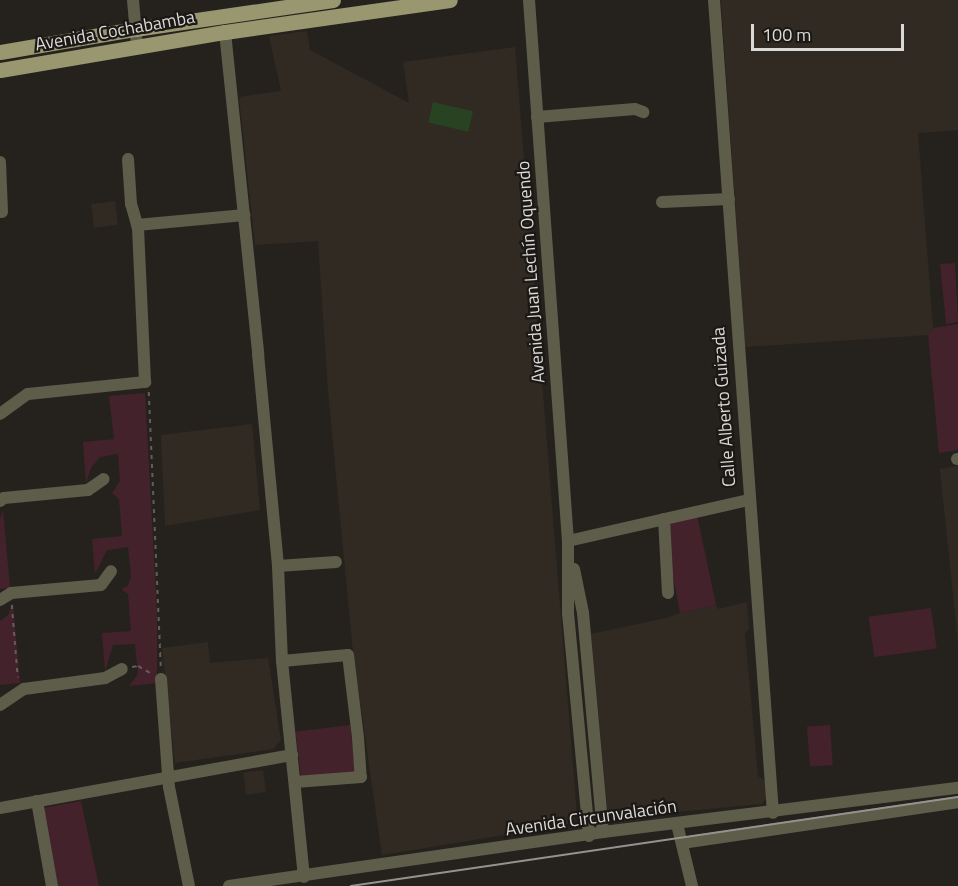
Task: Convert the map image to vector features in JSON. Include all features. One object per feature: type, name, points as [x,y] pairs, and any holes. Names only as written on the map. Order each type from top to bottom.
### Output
[{"type":"main road","name":"Avenida Cochabamba","points":[[0,52],[135,28],[333,0]]},
{"type":"main road","name":"Avenida Cochabamba","points":[[0,70],[225,32],[450,0]]},
{"type":"main road","points":[[301,5],[304,21]]},
{"type":"street","points":[[134,0],[137,47]]},
{"type":"street","name":"Avenida Juan Lechín Oquendo","points":[[529,0],[568,541],[568,612],[589,836]]},
{"type":"street","name":"Calle Alberto Guizada","points":[[714,0],[748,500],[773,813]]},
{"type":"street","points":[[225,32],[278,567],[282,661],[304,877]]},
{"type":"street","points":[[537,117],[635,109],[643,112]]},
{"type":"street","points":[[0,414],[28,394],[145,382],[137,225],[131,204],[128,159]]},
{"type":"street","points":[[0,162],[2,212]]},
{"type":"street","points":[[662,202],[729,199]]},
{"type":"street","points":[[137,225],[244,215]]},
{"type":"street","points":[[0,501],[88,490],[104,479]]},
{"type":"street","points":[[568,541],[748,500]]},
{"type":"street","points":[[664,519],[668,593]]},
{"type":"street","name":"Avenida Juan Lechín Oquendo","points":[[568,541],[583,613],[603,832]]},
{"type":"street","points":[[278,567],[336,562]]},
{"type":"street","points":[[0,600],[11,592],[101,585],[111,572]]},
{"type":"street","points":[[282,661],[348,655],[358,738],[361,777],[295,782]]},
{"type":"street","points":[[0,705],[19,691],[105,678],[122,669]]},
{"type":"street","points":[[161,679],[168,776],[189,886]]},
{"type":"street","points":[[0,808],[292,755]]},
{"type":"street","name":"Avenida Circunvalación","points":[[229,886],[589,836],[603,832],[773,813],[958,788]]},
{"type":"street","points":[[37,801],[52,886]]},
{"type":"street","name":"Avenida Circunvalación","points":[[682,843],[958,802]]},
{"type":"street","points":[[677,824],[692,886]]},
{"type":"path","points":[[145,382],[149,392],[161,679]]},
{"type":"path","points":[[11,592],[19,691]]},
{"type":"path","points":[[122,669],[138,666],[161,679]]},
{"type":"shaded area","points":[[721,0],[958,0],[958,130],[918,133],[933,328],[928,335],[745,347]]},
{"type":"shaded area","points":[[307,31],[310,50],[409,103],[403,62],[515,47],[577,816],[570,824],[382,855],[353,652],[328,391],[318,241],[255,245],[239,97],[281,91],[269,36]]},
{"type":"shaded area","points":[[433,102],[473,111],[468,132],[428,122]]},
{"type":"shaded area","points":[[115,201],[118,225],[94,228],[91,204]]},
{"type":"shaded area","points":[[955,263],[958,322],[946,324],[940,264]]},
{"type":"shaded area","points":[[958,324],[958,450],[939,453],[928,335],[933,328]]},
{"type":"shaded area","points":[[145,393],[157,613],[157,683],[129,686],[138,674],[135,644],[113,645],[105,671],[102,633],[131,631],[128,594],[121,589],[128,586],[131,576],[128,547],[107,550],[95,574],[92,539],[122,536],[119,499],[112,493],[120,481],[118,454],[100,457],[91,468],[86,483],[83,442],[114,439],[109,396]]},
{"type":"shaded area","points":[[252,424],[260,510],[165,526],[161,435]]},
{"type":"shaded area","points":[[958,466],[958,643],[940,469]]},
{"type":"shaded area","points":[[3,510],[10,588],[0,589],[0,519]]},
{"type":"shaded area","points":[[697,515],[716,605],[680,613],[667,528],[671,522]]},
{"type":"shaded area","points":[[747,602],[749,629],[745,634],[758,776],[765,781],[766,798],[762,804],[644,815],[640,820],[614,824],[608,816],[591,634],[716,605],[718,609]]},
{"type":"shaded area","points":[[13,603],[20,683],[0,685],[0,621],[8,615]]},
{"type":"shaded area","points":[[931,608],[937,649],[874,657],[869,617]]},
{"type":"shaded area","points":[[208,642],[210,663],[268,658],[281,740],[273,749],[175,763],[162,648]]},
{"type":"shaded area","points":[[350,725],[356,774],[301,780],[295,732]]},
{"type":"shaded area","points":[[830,725],[833,765],[810,767],[807,727]]},
{"type":"shaded area","points":[[263,770],[266,792],[246,795],[243,773]]},
{"type":"shaded area","points":[[81,801],[99,886],[56,886],[43,808]]},
{"type":"tram line","points":[[351,886],[958,797]]}]
